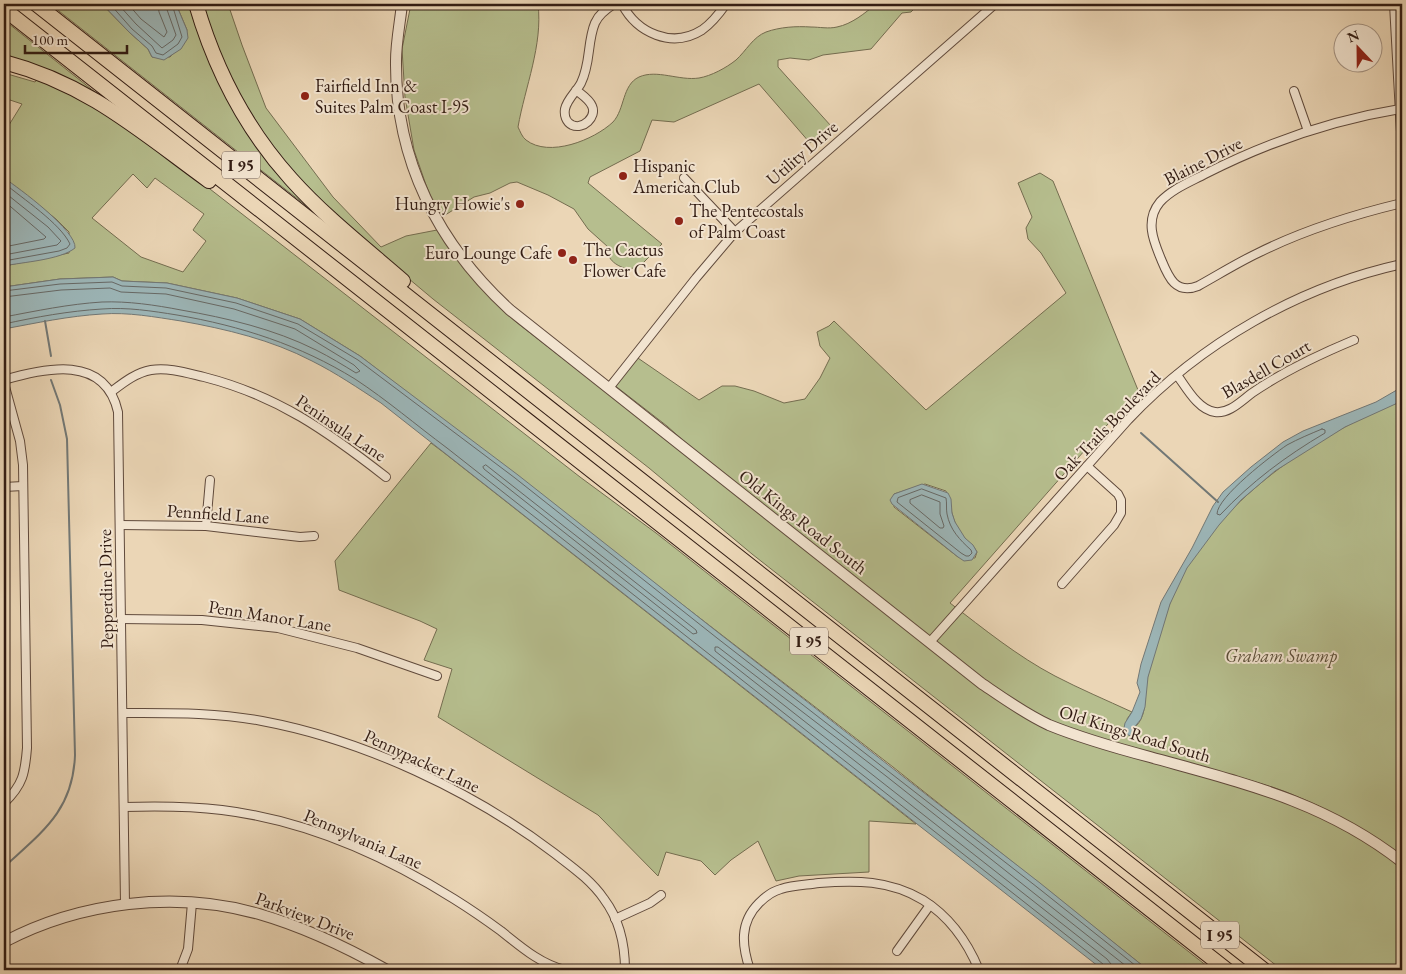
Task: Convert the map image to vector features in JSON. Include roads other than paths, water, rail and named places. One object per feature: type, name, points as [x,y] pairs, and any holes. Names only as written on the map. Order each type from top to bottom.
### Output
[{"type":"highway","name":"I 95","points":[[36,4],[1264,970]]},
{"type":"highway","points":[[196,4],[209,45],[225,82],[245,118],[269,153],[307,195],[416,292],[447,326]]},
{"type":"highway","name":"I 95","points":[[4,9],[1227,970]]},
{"type":"highway","points":[[4,62],[34,70],[59,80],[104,104],[244,207],[365,302],[392,313]]},
{"type":"street","name":"Old Kings Road South","points":[[402,4],[396,60],[399,109],[415,174],[430,210],[464,262],[490,292],[532,329],[981,683],[1030,715],[1049,725],[1122,749],[1286,797],[1349,826],[1402,862]]},
{"type":"street","points":[[576,90],[590,101],[594,114],[590,121],[584,125],[576,126],[570,124],[567,120],[565,107],[588,67],[595,22],[603,11],[614,4]]},
{"type":"street","points":[[622,4],[628,14],[641,27],[654,35],[667,38],[683,37],[700,30],[716,18],[726,4]]},
{"type":"street","name":"Utility Drive","points":[[609,388],[696,278],[736,232],[995,4]]},
{"type":"street","points":[[1394,4],[1402,150]]},
{"type":"street","points":[[1294,91],[1308,131]]},
{"type":"street","name":"Blaine Drive","points":[[1400,109],[1308,131],[1222,166],[1177,189],[1161,201],[1153,216],[1151,233],[1168,275],[1173,282],[1184,288],[1196,287],[1244,260],[1296,236],[1353,216],[1402,203]]},
{"type":"street","points":[[684,178],[736,232]]},
{"type":"street","name":"Oak Trails Boulevard","points":[[930,642],[1143,405],[1177,375],[1232,335],[1283,307],[1347,279],[1402,264]]},
{"type":"street","name":"Blasdell Court","points":[[1177,375],[1203,406],[1209,410],[1221,412],[1297,366],[1354,340]]},
{"type":"street","points":[[4,803],[20,785],[26,765],[24,486],[22,450],[4,382],[38,372],[68,368],[93,376],[111,392]]},
{"type":"street","name":"Peninsula Lane","points":[[111,392],[137,375],[158,370],[180,372],[226,384],[275,402],[310,421],[333,436],[386,477]]},
{"type":"street","name":"Pepperdine Drive","points":[[111,392],[119,419],[125,904]]},
{"type":"street","points":[[1062,584],[1114,525],[1121,513],[1121,503],[1118,494],[1087,466]]},
{"type":"street","points":[[206,526],[210,480]]},
{"type":"street","points":[[4,486],[24,486]]},
{"type":"street","name":"Pennfield Lane","points":[[120,525],[206,526],[300,537],[314,536]]},
{"type":"street","name":"Penn Manor Lane","points":[[121,619],[202,620],[283,629],[357,648],[437,676]]},
{"type":"street","name":"Pennypacker Lane","points":[[123,713],[203,714],[263,721],[331,738],[390,760],[456,792],[540,842],[592,884],[605,900],[615,919],[623,946],[625,970]]},
{"type":"street","name":"Pennsylvania Lane","points":[[124,807],[180,807],[223,810],[269,818],[316,832],[368,853],[427,883],[474,912],[536,957],[549,965],[565,970]]},
{"type":"street","points":[[750,970],[743,945],[743,936],[751,912],[759,903],[779,889],[838,881],[863,881],[899,889],[930,905],[958,931],[979,970]]},
{"type":"street","points":[[615,919],[650,904],[661,895]]},
{"type":"street","name":"Parkview Drive","points":[[4,942],[57,920],[91,910],[125,904],[154,902],[192,903],[238,909],[275,919],[327,939],[387,970]]},
{"type":"street","points":[[180,970],[188,949],[192,903]]},
{"type":"street","points":[[897,951],[930,905]]},
{"type":"water","points":[[102,4],[176,4],[187,30],[188,38],[181,49],[164,60],[152,57],[148,49]]},
{"type":"water","points":[[4,178],[46,210],[67,231],[75,248],[51,258],[4,266]]},
{"type":"water","points":[[113,277],[122,281],[167,283],[237,298],[300,319],[360,356],[518,475],[1040,883],[1148,970],[1103,970],[381,403],[330,371],[297,354],[265,341],[198,324],[151,316],[122,314],[90,315],[4,329],[4,287],[60,279]]},
{"type":"water","points":[[1402,387],[1402,401],[1345,427],[1275,471],[1241,500],[1219,525],[1187,568],[1170,604],[1148,677],[1145,707],[1141,719],[1133,729],[1131,736],[1123,733],[1125,723],[1132,712],[1140,692],[1137,683],[1141,664],[1161,602],[1192,548],[1213,506],[1223,492],[1283,442],[1303,431],[1376,402]]},
{"type":"water","points":[[922,484],[948,493],[951,499],[955,522],[977,552],[972,560],[964,561],[958,557],[892,504],[890,500],[894,494]]},
{"type":"waterway","points":[[45,321],[51,356]]},
{"type":"waterway","points":[[4,867],[43,831],[62,806],[73,774],[75,755],[67,439],[60,405],[51,380]]},
{"type":"waterway","points":[[1141,433],[1218,502]]},
{"type":"place","name":"Fairfield Inn & Suites Palm Coast I-95","points":[[305,96]]},
{"type":"place","name":"Hispanic American Club","points":[[623,176]]},
{"type":"place","name":"Hungry Howie's","points":[[520,204]]},
{"type":"place","name":"The Pentecostals of Palm Coast","points":[[679,221]]},
{"type":"place","name":"Euro Lounge Cafe","points":[[562,253]]},
{"type":"place","name":"The Cactus Flower Cafe","points":[[573,260]]},
{"type":"park label","name":"Graham Swamp","points":[[1281,656]]}]
